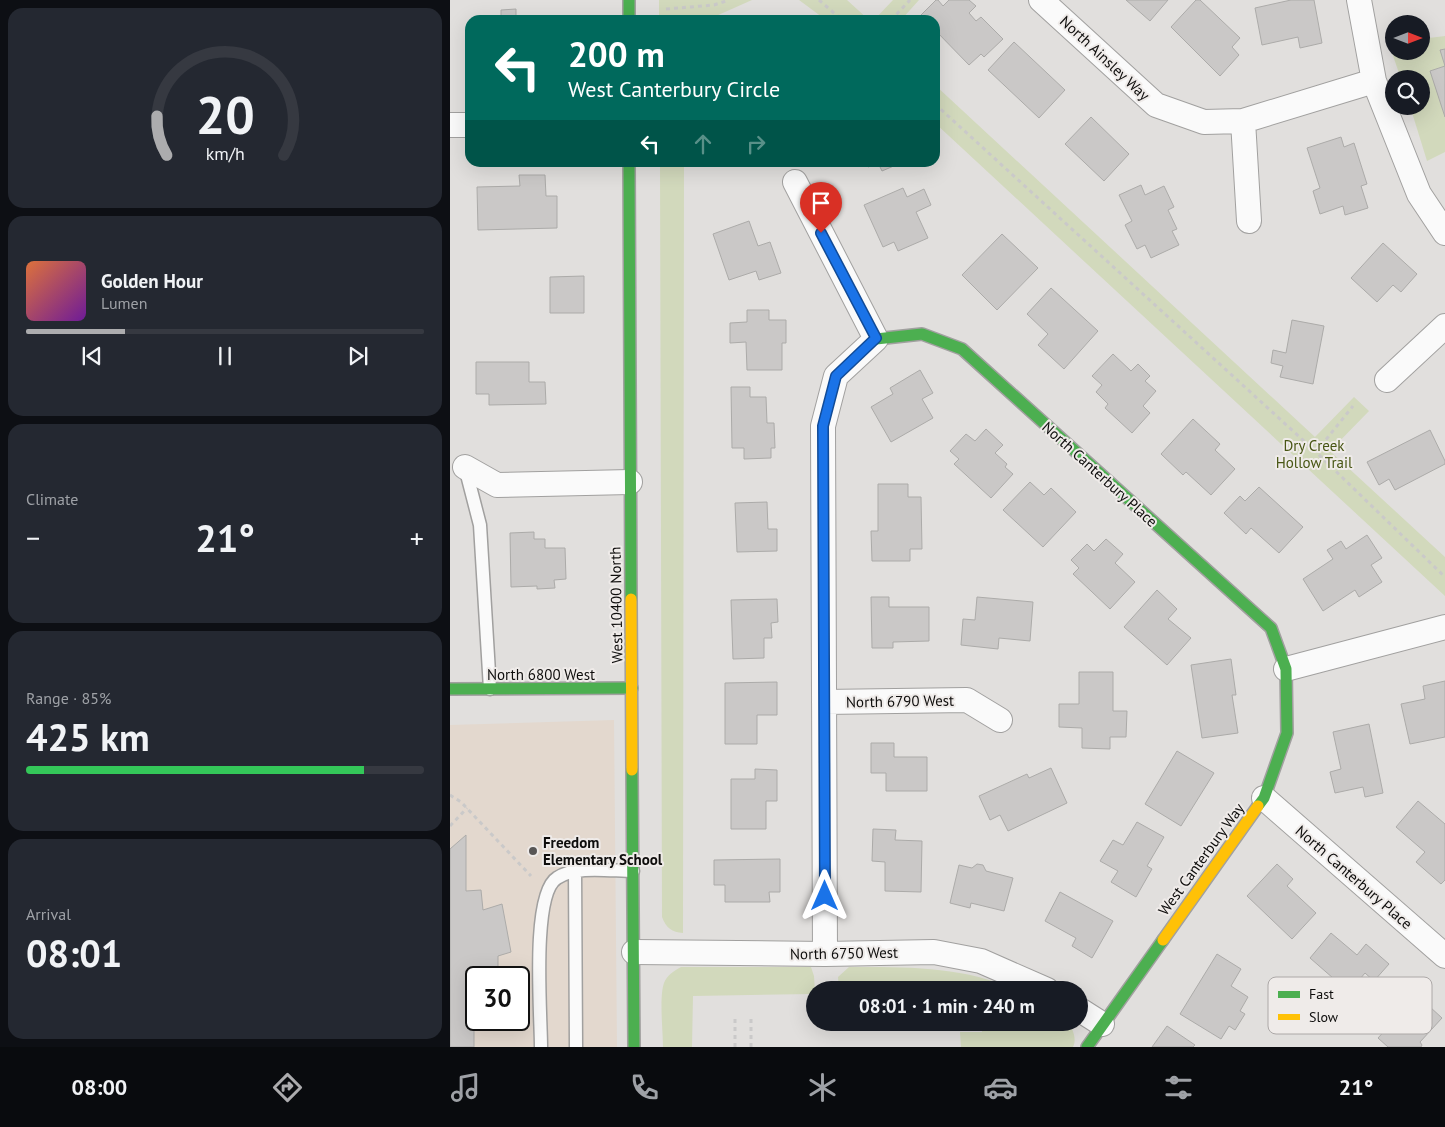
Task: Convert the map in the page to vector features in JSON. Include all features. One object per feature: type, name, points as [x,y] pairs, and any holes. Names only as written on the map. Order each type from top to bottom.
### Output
[{"type":"street","points":[[629,0],[629,15]]},
{"type":"street","name":"North Ainsley Way","points":[[1042,0],[1156,105],[1204,122],[1243,121],[1374,81]]},
{"type":"street","points":[[1360,0],[1374,81],[1419,194],[1445,233]]},
{"type":"street","points":[[1243,121],[1249,221]]},
{"type":"street","points":[[450,125],[465,125]]},
{"type":"street","name":"West 10400 North","points":[[629,167],[634,1047]]},
{"type":"street","points":[[795,182],[876,338],[836,376],[823,426],[825,954]]},
{"type":"street","points":[[1387,380],[1445,326]]},
{"type":"street","name":"North Canterbury Place","points":[[876,338],[922,334],[962,349],[1270,628],[1286,669]]},
{"type":"street","points":[[465,467],[497,485],[630,482]]},
{"type":"street","points":[[1286,669],[1445,627]]},
{"type":"street","name":"West Canterbury Way","points":[[1087,1047],[1264,798],[1287,733],[1286,669]]},
{"type":"street","name":"North 6800 West","points":[[450,689],[632,688]]},
{"type":"street","name":"North 6790 West","points":[[824,702],[967,700],[1000,720]]},
{"type":"street","name":"North Canterbury Place","points":[[1264,798],[1445,956]]},
{"type":"street","name":"North 6750 West","points":[[634,952],[825,954],[934,952],[980,961],[1030,981]]},
{"type":"street","points":[[1088,1015],[1102,1024]]},
{"type":"lane","points":[[465,467],[480,525],[490,689]]},
{"type":"lane","points":[[541,1047],[540,926],[545,897],[556,878],[575,870],[633,871]]},
{"type":"lane","points":[[575,870],[576,1047]]},
{"type":"path","points":[[666,9],[714,5],[729,0]]},
{"type":"path","points":[[819,0],[836,15]]},
{"type":"path","points":[[896,15],[910,0]]},
{"type":"path","points":[[940,109],[1316,452],[1445,577]]},
{"type":"path","points":[[1316,452],[1353,406]]},
{"type":"path","points":[[450,795],[467,808],[532,876]]},
{"type":"path","points":[[450,826],[467,808]]},
{"type":"path","points":[[751,1019],[751,1047]]},
{"type":"path","points":[[735,1020],[735,1047]]},
{"type":"shaded area","name":"Freedom Elementary School","points":[[614,720],[617,1047],[450,1047],[450,725]]},
{"type":"green space","points":[[659,0],[752,0],[718,15],[659,15]]},
{"type":"green space","points":[[799,0],[847,0],[864,15],[819,15]]},
{"type":"green space","points":[[893,0],[919,0],[906,15],[879,15]]},
{"type":"green space","points":[[1445,36],[1445,152],[1427,161],[1413,115],[1430,115],[1430,70],[1398,70],[1394,60],[1430,60],[1430,38]]},
{"type":"green space","name":"Dry Creek Hollow Trail","points":[[940,90],[1315,437],[1354,397],[1369,411],[1330,451],[1445,557],[1445,596],[940,128]]},
{"type":"green space","points":[[660,167],[684,167],[683,933],[670,929],[662,917]]},
{"type":"green space","points":[[681,967],[811,967],[814,981],[806,981],[806,994],[693,996],[692,1047],[663,1047],[661,1005],[663,989],[664,983],[673,972]]},
{"type":"green space","points":[[849,967],[892,967],[934,969],[976,976],[993,981],[838,981],[838,977]]},
{"type":"green space","points":[[1073,1031],[1075,1041],[1073,1047],[961,1047],[960,1032]]},
{"type":"building","points":[[936,0],[943,6],[949,0],[969,0],[976,6],[969,13],[976,21],[981,17],[1003,39],[984,57],[981,54],[969,65],[940,35],[940,15],[921,15]]},
{"type":"building","points":[[1126,0],[1168,0],[1150,21]]},
{"type":"building","points":[[1196,0],[1200,0],[1240,38],[1232,47],[1239,55],[1220,76],[1171,27]]},
{"type":"building","points":[[1291,0],[1314,0],[1322,43],[1300,48],[1298,37],[1262,45],[1255,8]]},
{"type":"building","points":[[516,9],[516,15],[501,15],[501,10]]},
{"type":"building","points":[[1014,42],[1065,90],[1039,118],[988,70]]},
{"type":"building","points":[[1445,49],[1445,66],[1440,50]]},
{"type":"building","points":[[1445,66],[1445,117],[1430,71]]},
{"type":"building","points":[[1091,117],[1129,154],[1104,181],[1065,144]]},
{"type":"building","points":[[1341,137],[1344,147],[1354,143],[1367,184],[1361,186],[1368,208],[1345,215],[1343,206],[1320,214],[1313,191],[1320,188],[1307,148]]},
{"type":"building","points":[[880,167],[891,167],[882,171]]},
{"type":"building","points":[[519,175],[545,175],[546,196],[557,196],[557,228],[478,230],[477,187],[520,186]]},
{"type":"building","points":[[1141,185],[1145,195],[1164,186],[1174,207],[1168,210],[1177,229],[1172,231],[1179,245],[1151,258],[1145,245],[1137,249],[1125,225],[1132,221],[1119,195]]},
{"type":"building","points":[[903,188],[907,197],[924,189],[931,205],[916,212],[928,238],[898,251],[894,242],[883,247],[864,205]]},
{"type":"building","points":[[749,221],[758,246],[770,242],[781,273],[759,280],[756,271],[729,280],[713,234]]},
{"type":"building","points":[[1002,234],[1038,268],[997,310],[962,275]]},
{"type":"building","points":[[1383,243],[1417,274],[1401,292],[1393,285],[1377,302],[1351,278]]},
{"type":"building","points":[[584,276],[584,313],[550,313],[550,277]]},
{"type":"building","points":[[1051,288],[1098,331],[1064,369],[1038,345],[1048,334],[1027,314]]},
{"type":"building","points":[[747,310],[769,310],[769,320],[786,320],[786,343],[782,343],[782,370],[747,370],[746,342],[730,343],[730,323],[747,322]]},
{"type":"building","points":[[1292,320],[1324,326],[1313,384],[1280,377],[1283,366],[1271,363],[1273,350],[1286,353]]},
{"type":"building","points":[[1113,354],[1131,371],[1138,364],[1150,376],[1145,381],[1156,391],[1143,406],[1150,413],[1132,433],[1105,408],[1108,404],[1096,392],[1102,385],[1092,376]]},
{"type":"building","points":[[476,362],[529,362],[529,382],[545,382],[546,404],[489,405],[489,394],[476,394]]},
{"type":"building","points":[[920,370],[933,393],[922,399],[933,418],[891,442],[871,407],[893,394],[890,388]]},
{"type":"building","points":[[731,387],[750,387],[750,397],[766,397],[767,423],[774,423],[775,448],[771,448],[771,458],[744,459],[744,448],[732,448]]},
{"type":"building","points":[[1193,419],[1220,444],[1215,450],[1235,469],[1211,495],[1186,472],[1183,475],[1161,454]]},
{"type":"building","points":[[986,429],[1003,445],[995,453],[1007,464],[1005,467],[1013,474],[991,498],[954,464],[959,459],[950,451],[966,434],[975,441]]},
{"type":"building","points":[[1430,430],[1445,464],[1395,490],[1389,479],[1379,485],[1367,462]]},
{"type":"building","points":[[1030,482],[1044,495],[1051,488],[1076,512],[1043,547],[1003,510]]},
{"type":"building","points":[[878,484],[908,484],[908,497],[921,497],[922,549],[910,549],[910,561],[872,561],[871,531],[878,531]]},
{"type":"building","points":[[1259,487],[1303,527],[1279,553],[1251,528],[1246,534],[1224,513],[1240,496],[1245,501]]},
{"type":"building","points":[[767,502],[768,529],[777,529],[777,551],[737,552],[735,503]]},
{"type":"building","points":[[534,532],[534,539],[545,539],[545,548],[565,548],[566,579],[554,580],[555,588],[537,589],[537,586],[511,587],[510,533]]},
{"type":"building","points":[[1367,535],[1382,558],[1371,565],[1382,582],[1359,597],[1355,590],[1323,611],[1303,579],[1333,559],[1327,550],[1341,541],[1346,549]]},
{"type":"building","points":[[1106,539],[1123,554],[1115,563],[1135,582],[1110,609],[1073,574],[1079,568],[1071,560],[1087,544],[1094,551]]},
{"type":"building","points":[[1157,590],[1177,609],[1168,619],[1191,638],[1167,665],[1124,627]]},
{"type":"building","points":[[871,597],[889,597],[889,607],[929,607],[929,641],[893,642],[893,648],[872,648]]},
{"type":"building","points":[[977,597],[1033,602],[1030,641],[999,638],[998,649],[961,645],[963,619],[975,620]]},
{"type":"building","points":[[777,599],[778,622],[771,623],[772,638],[764,638],[764,658],[733,659],[731,600]]},
{"type":"building","points":[[1231,659],[1236,695],[1232,695],[1238,733],[1202,738],[1191,665]]},
{"type":"building","points":[[1079,672],[1113,672],[1113,711],[1127,711],[1126,737],[1110,737],[1110,749],[1082,748],[1082,728],[1059,727],[1059,704],[1079,704]]},
{"type":"building","points":[[1445,681],[1445,737],[1410,744],[1401,704],[1425,699],[1423,686]]},
{"type":"building","points":[[777,682],[777,715],[757,715],[757,744],[725,744],[725,683]]},
{"type":"building","points":[[1369,724],[1383,793],[1365,797],[1363,787],[1335,793],[1330,772],[1341,769],[1333,732]]},
{"type":"building","points":[[871,743],[894,743],[894,757],[927,757],[927,791],[886,791],[886,773],[871,773]]},
{"type":"building","points":[[1177,751],[1214,773],[1181,826],[1145,804]]},
{"type":"building","points":[[1051,768],[1067,803],[1008,831],[1000,815],[990,820],[979,796],[1027,774],[1029,778]]},
{"type":"building","points":[[755,769],[777,770],[777,801],[766,801],[766,829],[731,829],[731,779],[755,779]]},
{"type":"building","points":[[1418,801],[1445,824],[1445,880],[1441,884],[1416,862],[1425,852],[1396,827]]},
{"type":"building","points":[[1137,822],[1164,837],[1147,866],[1152,869],[1136,897],[1111,882],[1118,871],[1100,861],[1113,840],[1123,845]]},
{"type":"building","points":[[873,829],[896,830],[895,840],[922,841],[921,892],[885,891],[885,862],[872,861]]},
{"type":"building","points":[[466,835],[466,891],[481,890],[483,910],[502,904],[511,952],[498,956],[498,966],[465,966],[465,1031],[474,1031],[474,1047],[450,1047],[450,849]]},
{"type":"building","points":[[780,859],[780,892],[769,892],[770,902],[725,902],[725,885],[714,885],[714,860]]},
{"type":"building","points":[[977,864],[983,865],[986,871],[1013,878],[1004,911],[971,903],[970,908],[950,903],[959,865],[972,868]]},
{"type":"building","points":[[1277,864],[1293,879],[1287,886],[1316,913],[1292,939],[1247,896]]},
{"type":"building","points":[[1060,892],[1113,921],[1092,958],[1072,946],[1076,938],[1045,921]]},
{"type":"building","points":[[1331,933],[1357,955],[1366,944],[1389,964],[1378,977],[1370,977],[1365,973],[1362,977],[1332,977],[1310,958]]},
{"type":"building","points":[[1217,954],[1241,969],[1231,986],[1248,997],[1240,1011],[1245,1014],[1235,1030],[1229,1026],[1221,1039],[1180,1014]]},
{"type":"building","points":[[1432,1009],[1442,1018],[1432,1029]]},
{"type":"building","points":[[1167,1026],[1195,1045],[1193,1047],[1152,1047]]},
{"type":"building","points":[[1382,1034],[1427,1034],[1420,1042],[1421,1047],[1388,1047],[1378,1038]]},
{"type":"traffic: fast","points":[[629,0],[629,15]]},
{"type":"traffic: fast","points":[[629,167],[631,599]]},
{"type":"traffic: fast","points":[[876,339],[922,334],[962,349],[1271,628],[1286,669],[1287,733],[1264,798],[1258,806]]},
{"type":"traffic: fast","points":[[450,689],[632,688]]},
{"type":"traffic: fast","points":[[632,770],[634,1047]]},
{"type":"traffic: fast","points":[[1087,1047],[1163,940]]},
{"type":"traffic: slow","points":[[631,599],[632,770]]},
{"type":"traffic: slow","points":[[1163,940],[1258,806]]},
{"type":"place","name":"Freedom Elementary School","points":[[533,851]]},
{"type":"route","points":[[821,233],[876,338],[836,376],[823,426],[825,896]]}]
